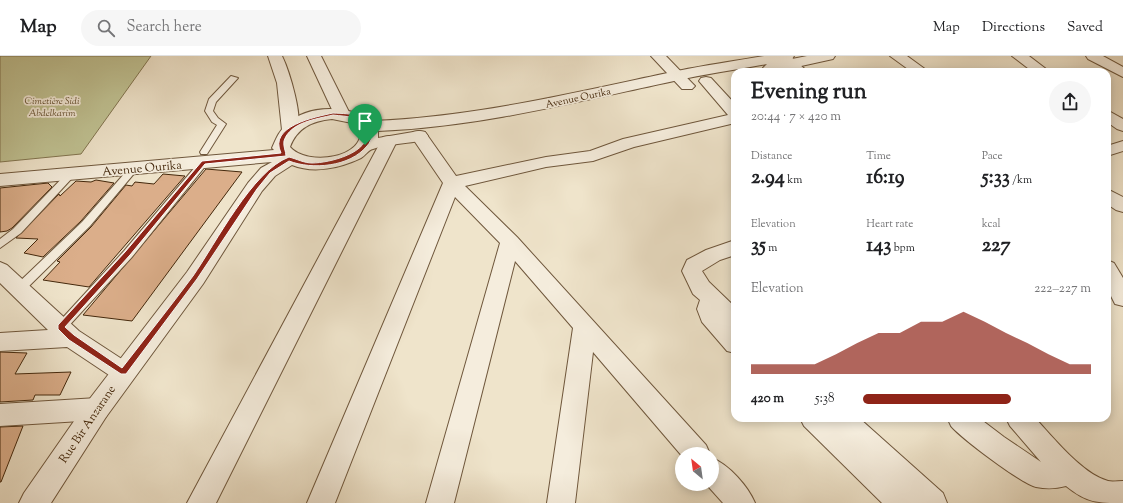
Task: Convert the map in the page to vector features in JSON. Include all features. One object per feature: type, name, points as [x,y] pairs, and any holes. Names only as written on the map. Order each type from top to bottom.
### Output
[{"type":"street","points":[[276,56],[285,79],[289,99],[286,146]]},
{"type":"street","points":[[314,56],[323,71],[329,89],[342,114]]},
{"type":"street","points":[[658,56],[682,81]]},
{"type":"street","name":"Avenue Ourika","points":[[756,68],[828,56]]},
{"type":"street","points":[[897,56],[916,68]]},
{"type":"street","points":[[1019,56],[1037,68]]},
{"type":"street","points":[[1093,56],[1123,73]]},
{"type":"street","name":"Avenue Ourika","points":[[768,68],[790,62]]},
{"type":"street","name":"Avenue Ourika","points":[[0,180],[134,168],[286,146],[314,117],[342,114],[362,120],[368,126],[401,125],[499,114],[731,72]]},
{"type":"street","name":"Avenue Ourika","points":[[286,146],[299,163],[313,165],[328,164],[350,156],[365,145],[551,115],[682,81],[706,81],[731,77]]},
{"type":"street","points":[[706,81],[731,109]]},
{"type":"street","points":[[1111,109],[1123,106]]},
{"type":"street","points":[[1111,118],[1123,126]]},
{"type":"street","points":[[452,183],[546,162],[592,156],[629,143],[731,119]]},
{"type":"street","points":[[365,145],[370,135],[368,126]]},
{"type":"street","points":[[419,136],[452,183],[510,242],[584,328],[691,447]]},
{"type":"street","points":[[201,503],[389,141]]},
{"type":"street","name":"Rue Bir Anzarane","points":[[34,503],[97,408],[195,278],[255,187],[268,172],[286,146]]},
{"type":"street","points":[[1111,150],[1123,146]]},
{"type":"street","name":"Avenue Ourika","points":[[0,170],[204,157]]},
{"type":"street","points":[[321,503],[452,183]]},
{"type":"street","points":[[1111,198],[1123,206]]},
{"type":"street","points":[[440,503],[510,242]]},
{"type":"street","points":[[731,249],[713,255],[694,265],[692,271],[693,277],[731,316]]},
{"type":"street","points":[[0,270],[66,332],[123,372]]},
{"type":"street","points":[[1111,276],[1123,298]]},
{"type":"street","points":[[711,297],[708,309],[710,316],[731,340]]},
{"type":"street","points":[[561,503],[584,328]]},
{"type":"street","points":[[0,342],[66,332]]},
{"type":"street","points":[[0,415],[97,408]]},
{"type":"street","points":[[817,422],[902,503]]},
{"type":"street","points":[[845,422],[933,503]]},
{"type":"street","points":[[965,422],[1035,474],[1054,476],[1068,472]]},
{"type":"street","points":[[1023,422],[1068,472],[1085,486],[1119,496],[1123,495]]},
{"type":"street","points":[[719,479],[741,503]]},
{"type":"lane","points":[[66,332],[204,157],[222,124],[215,120],[209,111],[212,102],[234,78]]},
{"type":"lane","points":[[20,288],[86,224],[134,168]]},
{"type":"lane","points":[[0,244],[17,231],[71,174]]},
{"type":"green space","name":"Cimetière Sidi Abdelkarim","points":[[0,56],[151,56],[81,154],[0,162]]},
{"type":"building","points":[[206,169],[242,172],[132,321],[83,315]]},
{"type":"building","points":[[163,174],[185,176],[89,287],[43,280],[60,262],[57,261],[91,227],[126,185],[132,186],[135,182],[154,184]]},
{"type":"building","points":[[96,180],[114,183],[81,221],[43,257],[24,253],[38,239],[16,238],[59,194],[60,196],[76,181],[91,182]]},
{"type":"building","points":[[48,183],[52,187],[12,228],[7,231],[0,232],[0,188]]},
{"type":"building","points":[[0,352],[27,353],[15,374],[71,372],[60,395],[35,395],[33,400],[0,402]]},
{"type":"building","points":[[23,426],[1,482],[0,482],[0,427]]},
{"type":"route","points":[[342,114],[354,116],[362,120],[368,126],[370,135],[365,145],[356,153],[343,160],[328,164],[313,165],[299,163],[289,159],[268,172],[255,187],[195,278],[123,372],[71,338],[60,327],[128,254],[204,162],[284,155],[281,148],[282,140],[290,130],[304,121],[323,115],[342,114]]}]
